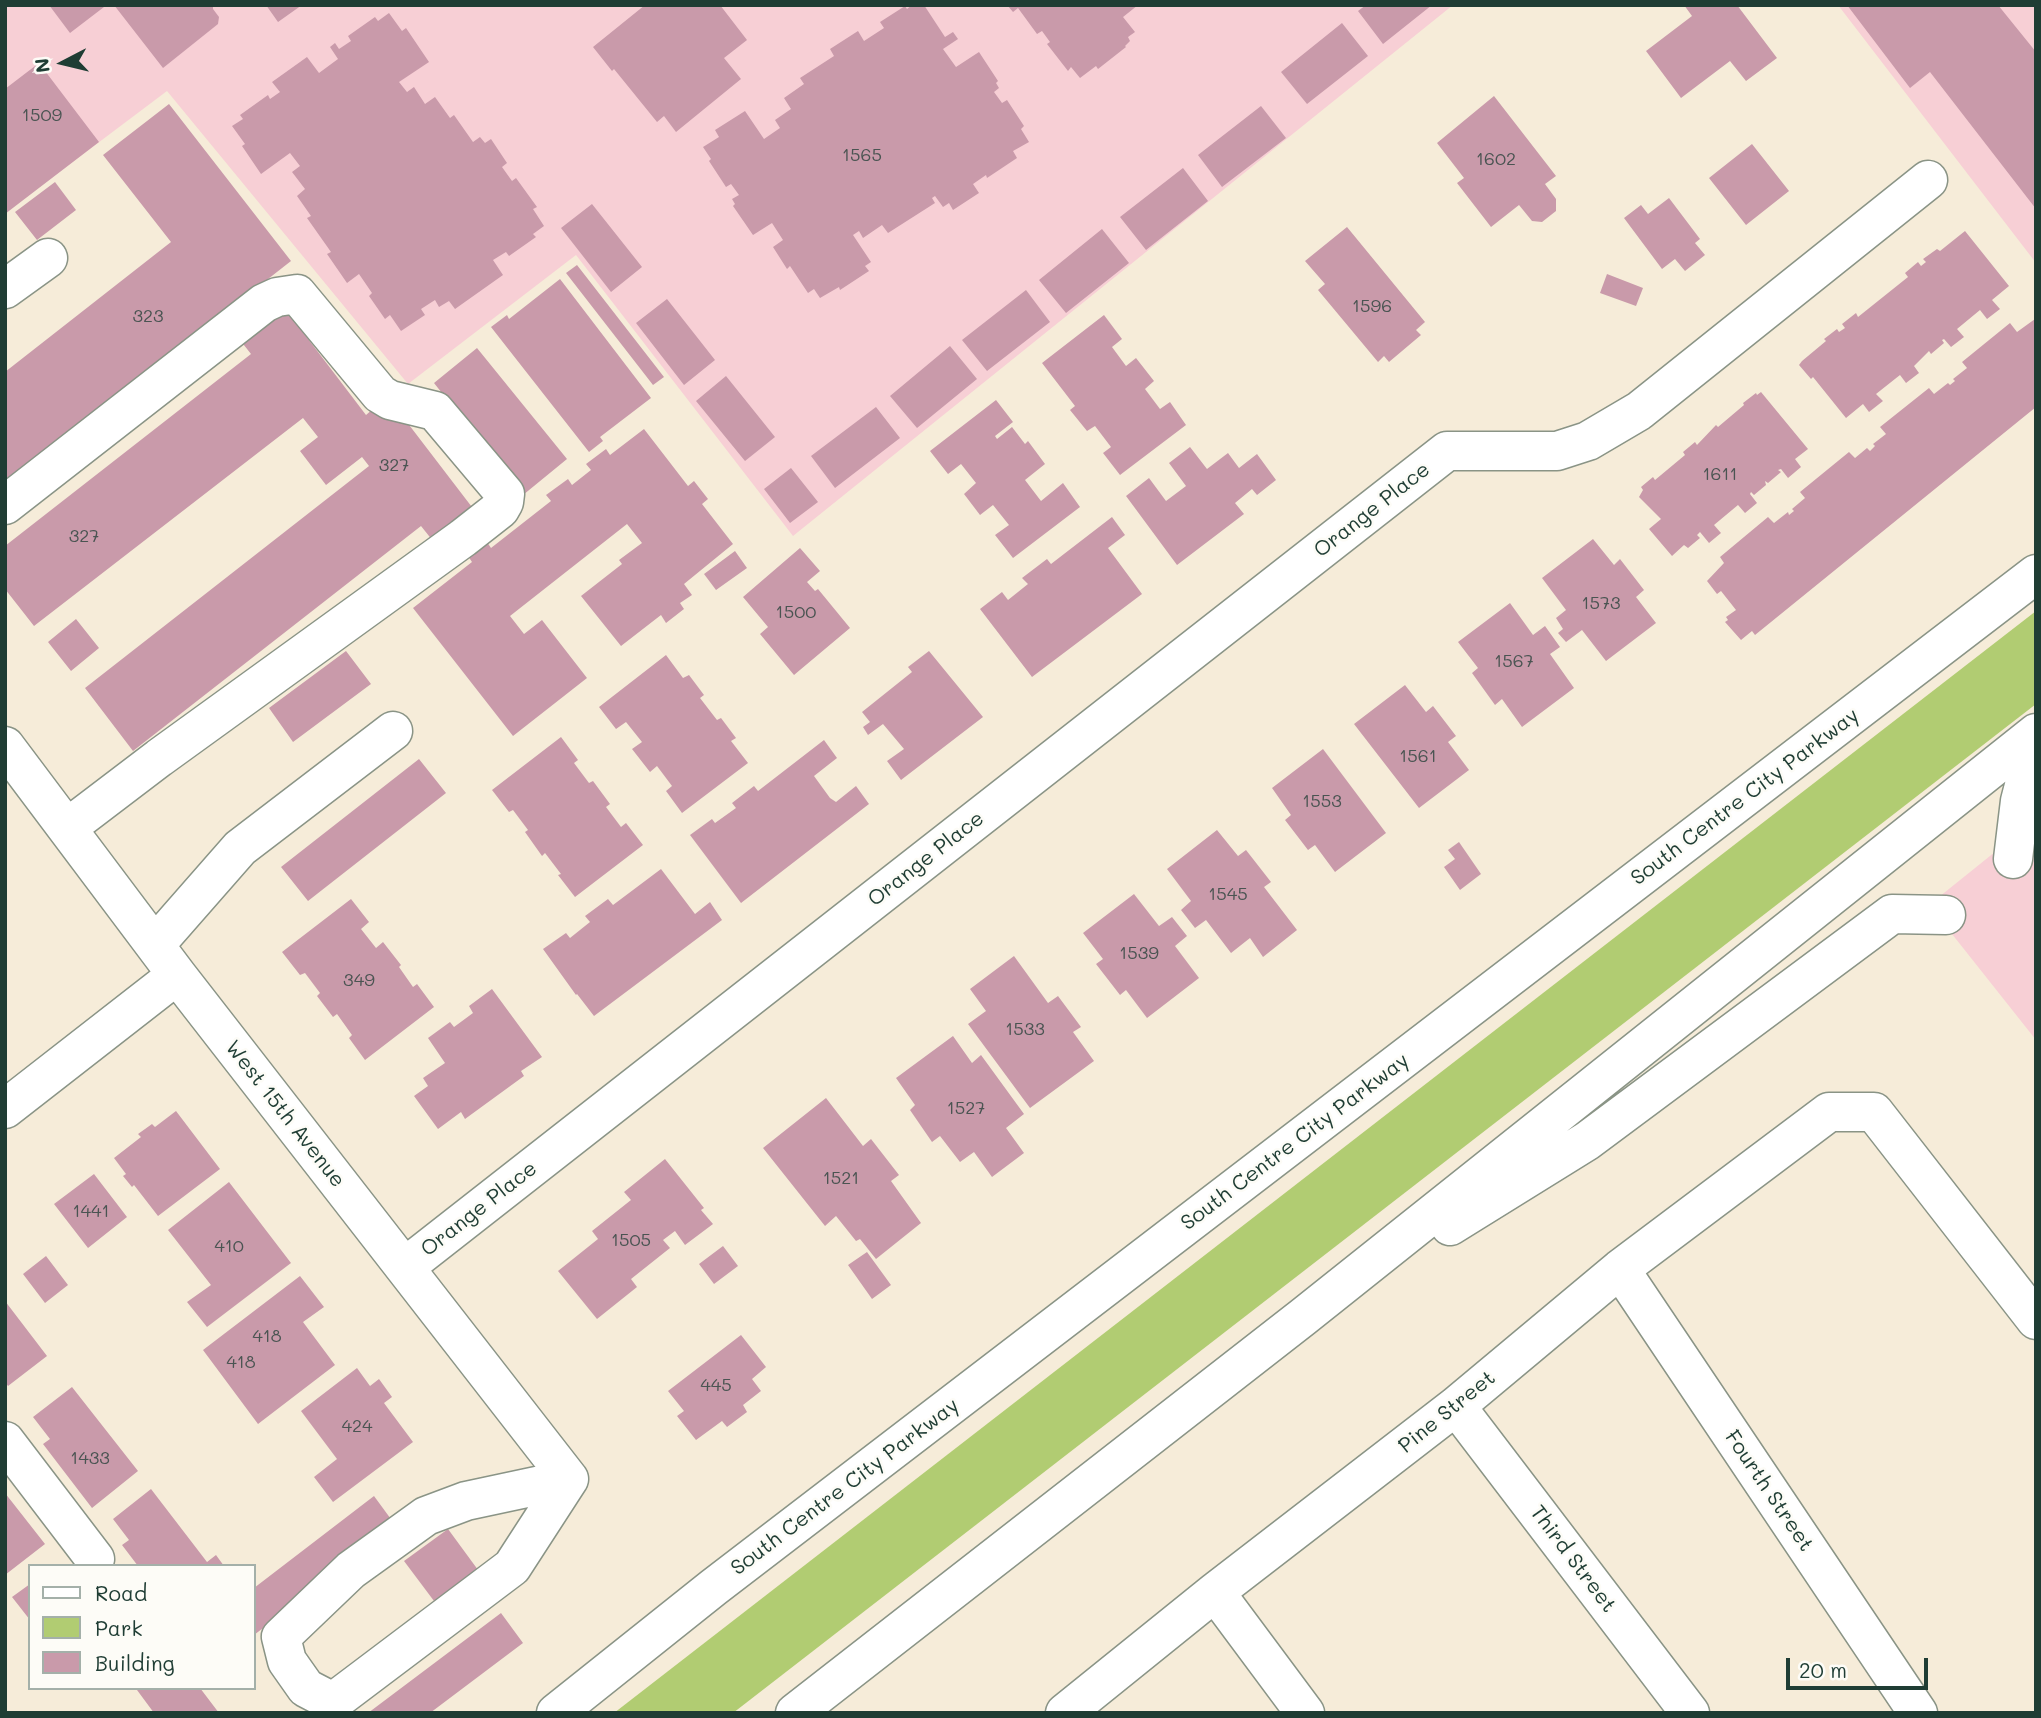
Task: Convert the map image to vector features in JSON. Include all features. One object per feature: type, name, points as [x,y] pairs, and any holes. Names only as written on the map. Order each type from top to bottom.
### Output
[{"type":"main road","name":"Orange Place","points":[[405,1267],[1447,452],[1557,451],[1588,441],[1639,411],[1928,180]]},
{"type":"main road","points":[[5,289],[47,258]]},
{"type":"main road","points":[[5,505],[264,303],[278,297],[297,294],[380,394],[390,400],[435,411],[505,494],[500,509],[463,538],[159,758],[67,828]]},
{"type":"main road","name":"South Centre City Parkway","points":[[556,1713],[714,1587],[2036,574]]},
{"type":"main road","points":[[155,945],[240,848],[393,731]]},
{"type":"main road","points":[[795,1713],[1303,1317],[2036,733]]},
{"type":"main road","points":[[2013,859],[2020,801],[2036,739]]},
{"type":"main road","name":"West 15th Avenue","points":[[5,746],[177,975],[569,1479]]},
{"type":"main road","points":[[1303,1317],[1587,1142],[1892,914],[1946,915]]},
{"type":"main road","points":[[5,1109],[177,975]]},
{"type":"main road","name":"Pine Street","points":[[1065,1713],[1215,1592],[1456,1406],[1620,1269],[1829,1112],[1874,1112],[2036,1320]]},
{"type":"main road","name":"Fourth Street","points":[[1620,1269],[1918,1713]]},
{"type":"main road","name":"Third Street","points":[[1456,1406],[1690,1713]]},
{"type":"main road","points":[[5,1441],[94,1559]]},
{"type":"main road","points":[[569,1479],[512,1567],[482,1591],[333,1702],[306,1688],[288,1661],[281,1637],[351,1570],[426,1516],[466,1501],[569,1479]]},
{"type":"main road","points":[[1215,1592],[1305,1713]]},
{"type":"shaded area","points":[[5,5],[1453,5],[793,536],[576,255],[408,384],[167,91],[5,213]]},
{"type":"shaded area","points":[[1838,5],[2036,5],[2036,263]]},
{"type":"shaded area","points":[[2036,819],[2036,1040],[1929,905]]},
{"type":"green space","points":[[2036,611],[2036,704],[733,1713],[614,1713]]},
{"type":"building","points":[[49,5],[103,5],[104,7],[70,33]]},
{"type":"building","points":[[114,5],[213,5],[219,17],[218,24],[163,68]]},
{"type":"building","points":[[266,5],[302,5],[278,22]]},
{"type":"building","points":[[645,5],[720,5],[747,40],[724,58],[741,79],[676,132],[664,116],[657,122],[593,47]]},
{"type":"building","points":[[912,5],[924,5],[945,37],[953,32],[958,39],[943,49],[956,67],[979,52],[998,81],[996,83],[999,88],[994,92],[1002,103],[1007,100],[1024,126],[1021,129],[1029,142],[1013,151],[1017,158],[973,184],[979,193],[953,210],[949,203],[943,207],[935,196],[932,198],[935,203],[888,233],[882,225],[863,238],[859,231],[853,235],[871,262],[865,266],[869,271],[840,290],[839,287],[820,298],[814,289],[808,293],[790,266],[787,269],[773,247],[783,240],[772,223],[753,235],[733,206],[735,204],[732,199],[739,195],[731,184],[726,187],[703,147],[719,137],[715,130],[745,111],[764,139],[780,128],[775,120],[791,109],[784,98],[804,84],[800,78],[834,56],[830,49],[858,31],[864,41],[884,28],[880,22],[905,6],[907,9]]},
{"type":"building","points":[[1007,5],[1138,5],[1123,17],[1135,32],[1128,37],[1130,41],[1126,47],[1098,69],[1096,66],[1080,78],[1071,67],[1068,71],[1047,44],[1050,42],[1042,31],[1037,34],[1018,8],[1013,12]]},
{"type":"building","points":[[1366,5],[1432,5],[1383,44],[1358,11]]},
{"type":"building","points":[[1684,5],[1737,5],[1777,58],[1746,81],[1730,61],[1681,98],[1646,51],[1692,16]]},
{"type":"building","points":[[1847,5],[1998,5],[2036,52],[2036,209],[1930,72],[1910,88]]},
{"type":"building","points":[[389,13],[402,31],[406,28],[429,62],[399,82],[407,92],[414,87],[425,104],[435,97],[450,118],[454,115],[473,142],[480,137],[485,143],[491,139],[507,163],[502,167],[512,181],[516,178],[537,207],[533,209],[544,226],[533,234],[536,237],[509,256],[506,252],[493,260],[503,275],[455,309],[449,301],[439,307],[435,300],[421,309],[425,315],[401,331],[390,315],[385,319],[369,296],[372,293],[359,274],[347,283],[327,254],[331,252],[307,218],[311,216],[297,196],[305,189],[292,172],[300,166],[290,153],[261,174],[232,126],[243,119],[240,115],[268,95],[270,99],[280,92],[272,82],[307,57],[319,73],[338,59],[330,47],[335,43],[339,49],[351,41],[348,36],[375,17],[378,21]]},
{"type":"building","points":[[1342,23],[1368,56],[1307,104],[1281,72]]},
{"type":"building","points":[[39,63],[99,142],[5,214],[5,89]]},
{"type":"building","points":[[1494,96],[1556,176],[1545,184],[1556,199],[1556,211],[1542,222],[1532,221],[1519,205],[1491,227],[1457,183],[1464,178],[1437,143]]},
{"type":"building","points":[[169,104],[291,261],[5,485],[5,372],[171,242],[103,155]]},
{"type":"building","points":[[1261,106],[1286,138],[1222,187],[1198,155]]},
{"type":"building","points":[[1752,144],[1789,191],[1746,225],[1709,178]]},
{"type":"building","points":[[1183,168],[1208,201],[1146,250],[1120,217]]},
{"type":"building","points":[[55,182],[76,210],[37,240],[15,212]]},
{"type":"building","points":[[1669,198],[1700,239],[1695,243],[1705,255],[1685,271],[1675,259],[1662,269],[1624,218],[1641,205],[1648,214]]},
{"type":"building","points":[[592,204],[642,267],[611,292],[561,228]]},
{"type":"building","points":[[1347,227],[1425,322],[1416,330],[1421,335],[1389,362],[1384,356],[1378,362],[1318,290],[1325,284],[1305,261]]},
{"type":"building","points":[[1102,229],[1129,263],[1066,313],[1039,280]]},
{"type":"building","points":[[1965,231],[2009,286],[1992,300],[2000,309],[1987,319],[1980,310],[1957,329],[1964,337],[1951,347],[1942,340],[1944,343],[1931,354],[1929,351],[1914,366],[1919,373],[1906,383],[1900,375],[1876,394],[1883,401],[1869,412],[1863,404],[1846,418],[1813,377],[1811,379],[1799,365],[1826,341],[1824,339],[1837,329],[1839,332],[1845,328],[1842,324],[1856,313],[1858,317],[1908,277],[1905,273],[1918,262],[1921,266],[1926,262],[1923,259],[1937,249],[1940,251]]},
{"type":"building","points":[[577,265],[664,377],[653,385],[566,273]]},
{"type":"building","points":[[1607,274],[1643,288],[1636,306],[1600,293]]},
{"type":"building","points":[[560,279],[651,398],[600,437],[603,441],[589,452],[491,327],[507,315],[509,319]]},
{"type":"building","points":[[1026,290],[1050,322],[987,371],[962,340]]},
{"type":"building","points":[[667,299],[715,360],[684,385],[636,323]]},
{"type":"building","points":[[283,306],[366,415],[382,401],[403,417],[478,515],[437,546],[421,526],[133,751],[85,688],[369,466],[362,457],[326,485],[300,451],[318,437],[303,418],[34,626],[5,589],[5,546],[251,354],[240,340]]},
{"type":"building","points":[[1104,315],[1122,339],[1112,347],[1126,366],[1136,358],[1154,381],[1145,389],[1160,409],[1170,402],[1186,425],[1120,475],[1103,453],[1111,447],[1095,426],[1087,431],[1070,410],[1075,406],[1042,363]]},
{"type":"building","points":[[2035,319],[2036,407],[1755,635],[1752,631],[1741,640],[1725,622],[1728,620],[1726,617],[1736,610],[1721,591],[1717,594],[1707,581],[1724,563],[1720,557],[1768,517],[1774,523],[1788,512],[1789,515],[1794,511],[1792,509],[1805,498],[1800,492],[1849,452],[1855,458],[1867,448],[1870,451],[1875,446],[1873,444],[1886,434],[1880,427],[1929,388],[1934,394],[1955,381],[1953,379],[1967,368],[1962,362],[2010,323],[2017,332]]},
{"type":"building","points":[[950,346],[977,379],[917,428],[890,396]]},
{"type":"building","points":[[477,348],[567,459],[523,495],[434,383]]},
{"type":"building","points":[[726,376],[775,437],[745,461],[696,401]]},
{"type":"building","points":[[1761,392],[1808,449],[1795,459],[1801,467],[1788,478],[1781,469],[1778,470],[1781,472],[1768,483],[1765,481],[1766,485],[1754,495],[1751,492],[1757,503],[1745,513],[1738,505],[1714,525],[1721,533],[1709,543],[1700,532],[1697,535],[1700,538],[1688,548],[1684,545],[1672,556],[1649,529],[1661,519],[1639,497],[1643,490],[1641,487],[1653,477],[1655,480],[1685,455],[1683,452],[1695,442],[1697,445],[1716,425],[1718,427],[1744,405],[1743,403]]},
{"type":"building","points":[[996,400],[1013,422],[995,436],[997,439],[1012,427],[1025,444],[1028,441],[1045,464],[1025,480],[1041,501],[1063,483],[1080,507],[1013,558],[995,535],[1009,525],[993,505],[980,515],[964,494],[976,483],[961,464],[948,474],[930,451]]},
{"type":"building","points":[[876,407],[900,438],[835,488],[811,456]]},
{"type":"building","points":[[644,429],[688,486],[694,481],[708,499],[702,504],[733,544],[684,584],[692,595],[680,603],[684,609],[666,623],[661,615],[621,646],[581,596],[622,564],[619,560],[642,543],[627,524],[510,616],[524,634],[542,620],[587,678],[513,736],[413,608],[472,562],[468,556],[487,542],[491,548],[551,501],[546,495],[568,479],[572,485],[591,470],[586,464],[606,449],[610,455]]},
{"type":"building","points":[[1190,447],[1207,469],[1228,453],[1239,468],[1257,454],[1276,480],[1257,495],[1252,489],[1235,503],[1244,514],[1177,565],[1126,496],[1149,478],[1166,501],[1186,486],[1169,463]]},
{"type":"building","points":[[791,468],[818,502],[790,523],[764,489]]},
{"type":"building","points":[[1112,517],[1125,535],[1108,548],[1142,594],[1032,677],[980,609],[1002,592],[1008,600],[1028,584],[1022,578],[1047,559],[1051,564]]},
{"type":"building","points":[[1593,539],[1614,565],[1620,559],[1644,590],[1636,597],[1656,623],[1606,661],[1582,630],[1566,642],[1558,633],[1563,629],[1556,618],[1566,610],[1542,578]]},
{"type":"building","points":[[800,548],[820,571],[807,582],[815,591],[818,589],[850,628],[794,675],[760,634],[768,627],[743,597]]},
{"type":"building","points":[[735,551],[747,568],[716,590],[704,574]]},
{"type":"building","points":[[1510,603],[1533,635],[1545,626],[1560,647],[1550,654],[1574,688],[1522,727],[1502,699],[1495,705],[1472,673],[1478,668],[1458,642]]},
{"type":"building","points":[[76,619],[99,648],[71,671],[48,642]]},
{"type":"building","points":[[346,651],[371,684],[293,742],[269,708]]},
{"type":"building","points":[[929,651],[983,717],[901,780],[887,761],[904,749],[883,724],[868,735],[863,727],[870,722],[862,712],[912,672],[908,667]]},
{"type":"building","points":[[666,655],[683,678],[689,675],[704,695],[700,698],[717,720],[721,718],[736,738],[731,741],[748,763],[682,813],[666,791],[672,786],[657,766],[650,772],[632,749],[642,742],[626,722],[616,729],[599,707]]},
{"type":"building","points":[[1405,685],[1426,712],[1433,706],[1456,736],[1448,742],[1469,770],[1419,808],[1354,724]]},
{"type":"building","points":[[561,737],[578,760],[574,763],[589,783],[593,781],[610,804],[606,807],[621,827],[626,823],[643,845],[575,897],[545,853],[542,856],[513,810],[509,812],[492,790]]},
{"type":"building","points":[[824,740],[837,758],[814,776],[836,802],[856,786],[869,804],[741,903],[690,835],[712,819],[715,823],[736,808],[732,803],[754,786],[758,791]]},
{"type":"building","points":[[1323,749],[1386,833],[1335,872],[1315,845],[1308,850],[1285,820],[1291,815],[1272,788]]},
{"type":"building","points":[[419,759],[446,793],[308,901],[281,867]]},
{"type":"building","points":[[1217,830],[1238,856],[1246,850],[1271,882],[1264,887],[1297,930],[1263,957],[1250,938],[1231,953],[1206,920],[1195,928],[1181,910],[1191,901],[1167,869]]},
{"type":"building","points":[[1459,842],[1481,874],[1460,890],[1444,867],[1455,859],[1448,850]]},
{"type":"building","points":[[661,869],[695,914],[710,902],[722,920],[594,1016],[543,949],[566,933],[570,938],[590,922],[585,916],[608,899],[613,905]]},
{"type":"building","points":[[1134,894],[1159,926],[1172,917],[1187,936],[1175,946],[1199,978],[1147,1018],[1126,990],[1120,995],[1096,964],[1103,959],[1083,933]]},
{"type":"building","points":[[351,899],[369,922],[361,929],[376,948],[383,942],[401,965],[399,967],[413,987],[417,984],[434,1007],[365,1060],[349,1038],[352,1035],[337,1014],[333,1017],[317,996],[320,993],[305,973],[300,975],[282,952]]},
{"type":"building","points":[[1014,956],[1048,1003],[1058,996],[1081,1027],[1073,1032],[1094,1061],[1030,1108],[968,1024],[986,1011],[970,989]]},
{"type":"building","points":[[492,989],[542,1057],[521,1071],[524,1076],[465,1119],[461,1112],[438,1129],[414,1096],[428,1086],[423,1078],[445,1063],[428,1038],[450,1022],[454,1027],[473,1013],[469,1006]]},
{"type":"building","points":[[953,1036],[972,1063],[981,1055],[1024,1114],[1006,1128],[1024,1153],[992,1177],[974,1152],[960,1162],[940,1136],[932,1142],[910,1110],[915,1105],[896,1078]]},
{"type":"building","points":[[826,1098],[863,1146],[871,1139],[899,1175],[891,1181],[921,1223],[876,1259],[860,1239],[856,1241],[836,1216],[825,1226],[763,1148]]},
{"type":"building","points":[[176,1111],[220,1169],[158,1216],[134,1185],[132,1187],[123,1176],[126,1174],[114,1158],[141,1137],[138,1134],[152,1124],[155,1127]]},
{"type":"building","points":[[665,1159],[704,1208],[701,1210],[713,1224],[685,1245],[675,1231],[663,1240],[670,1248],[631,1279],[637,1287],[597,1319],[558,1271],[598,1239],[592,1231],[631,1200],[624,1192]]},
{"type":"building","points":[[94,1174],[127,1217],[88,1248],[54,1204]]},
{"type":"building","points":[[229,1182],[291,1263],[207,1327],[187,1302],[211,1285],[168,1230]]},
{"type":"building","points":[[723,1246],[738,1266],[714,1284],[699,1264]]},
{"type":"building","points":[[867,1252],[891,1285],[872,1299],[848,1265]]},
{"type":"building","points":[[46,1256],[68,1285],[45,1303],[23,1274]]},
{"type":"building","points":[[300,1276],[324,1307],[303,1322],[335,1365],[258,1424],[203,1350]]},
{"type":"building","points":[[5,1301],[47,1356],[8,1386],[5,1382]]},
{"type":"building","points":[[741,1335],[766,1367],[752,1379],[761,1391],[743,1405],[747,1412],[727,1427],[722,1421],[696,1440],[677,1416],[684,1411],[668,1391]]},
{"type":"building","points":[[357,1368],[370,1386],[379,1379],[392,1397],[384,1403],[413,1442],[333,1502],[314,1477],[337,1459],[301,1411]]},
{"type":"building","points":[[72,1387],[138,1471],[92,1508],[43,1444],[50,1439],[33,1417]]},
{"type":"building","points":[[151,1489],[207,1562],[216,1555],[223,1564],[136,1564],[122,1545],[129,1540],[113,1519]]},
{"type":"building","points":[[5,1493],[45,1544],[5,1575]]},
{"type":"building","points":[[374,1496],[396,1526],[256,1633],[256,1586]]},
{"type":"building","points":[[448,1529],[481,1574],[437,1605],[404,1561]]},
{"type":"building","points":[[28,1585],[28,1617],[12,1597]]},
{"type":"building","points":[[501,1613],[523,1643],[430,1713],[368,1713]]},
{"type":"building","points":[[137,1690],[202,1690],[219,1713],[154,1713]]}]
